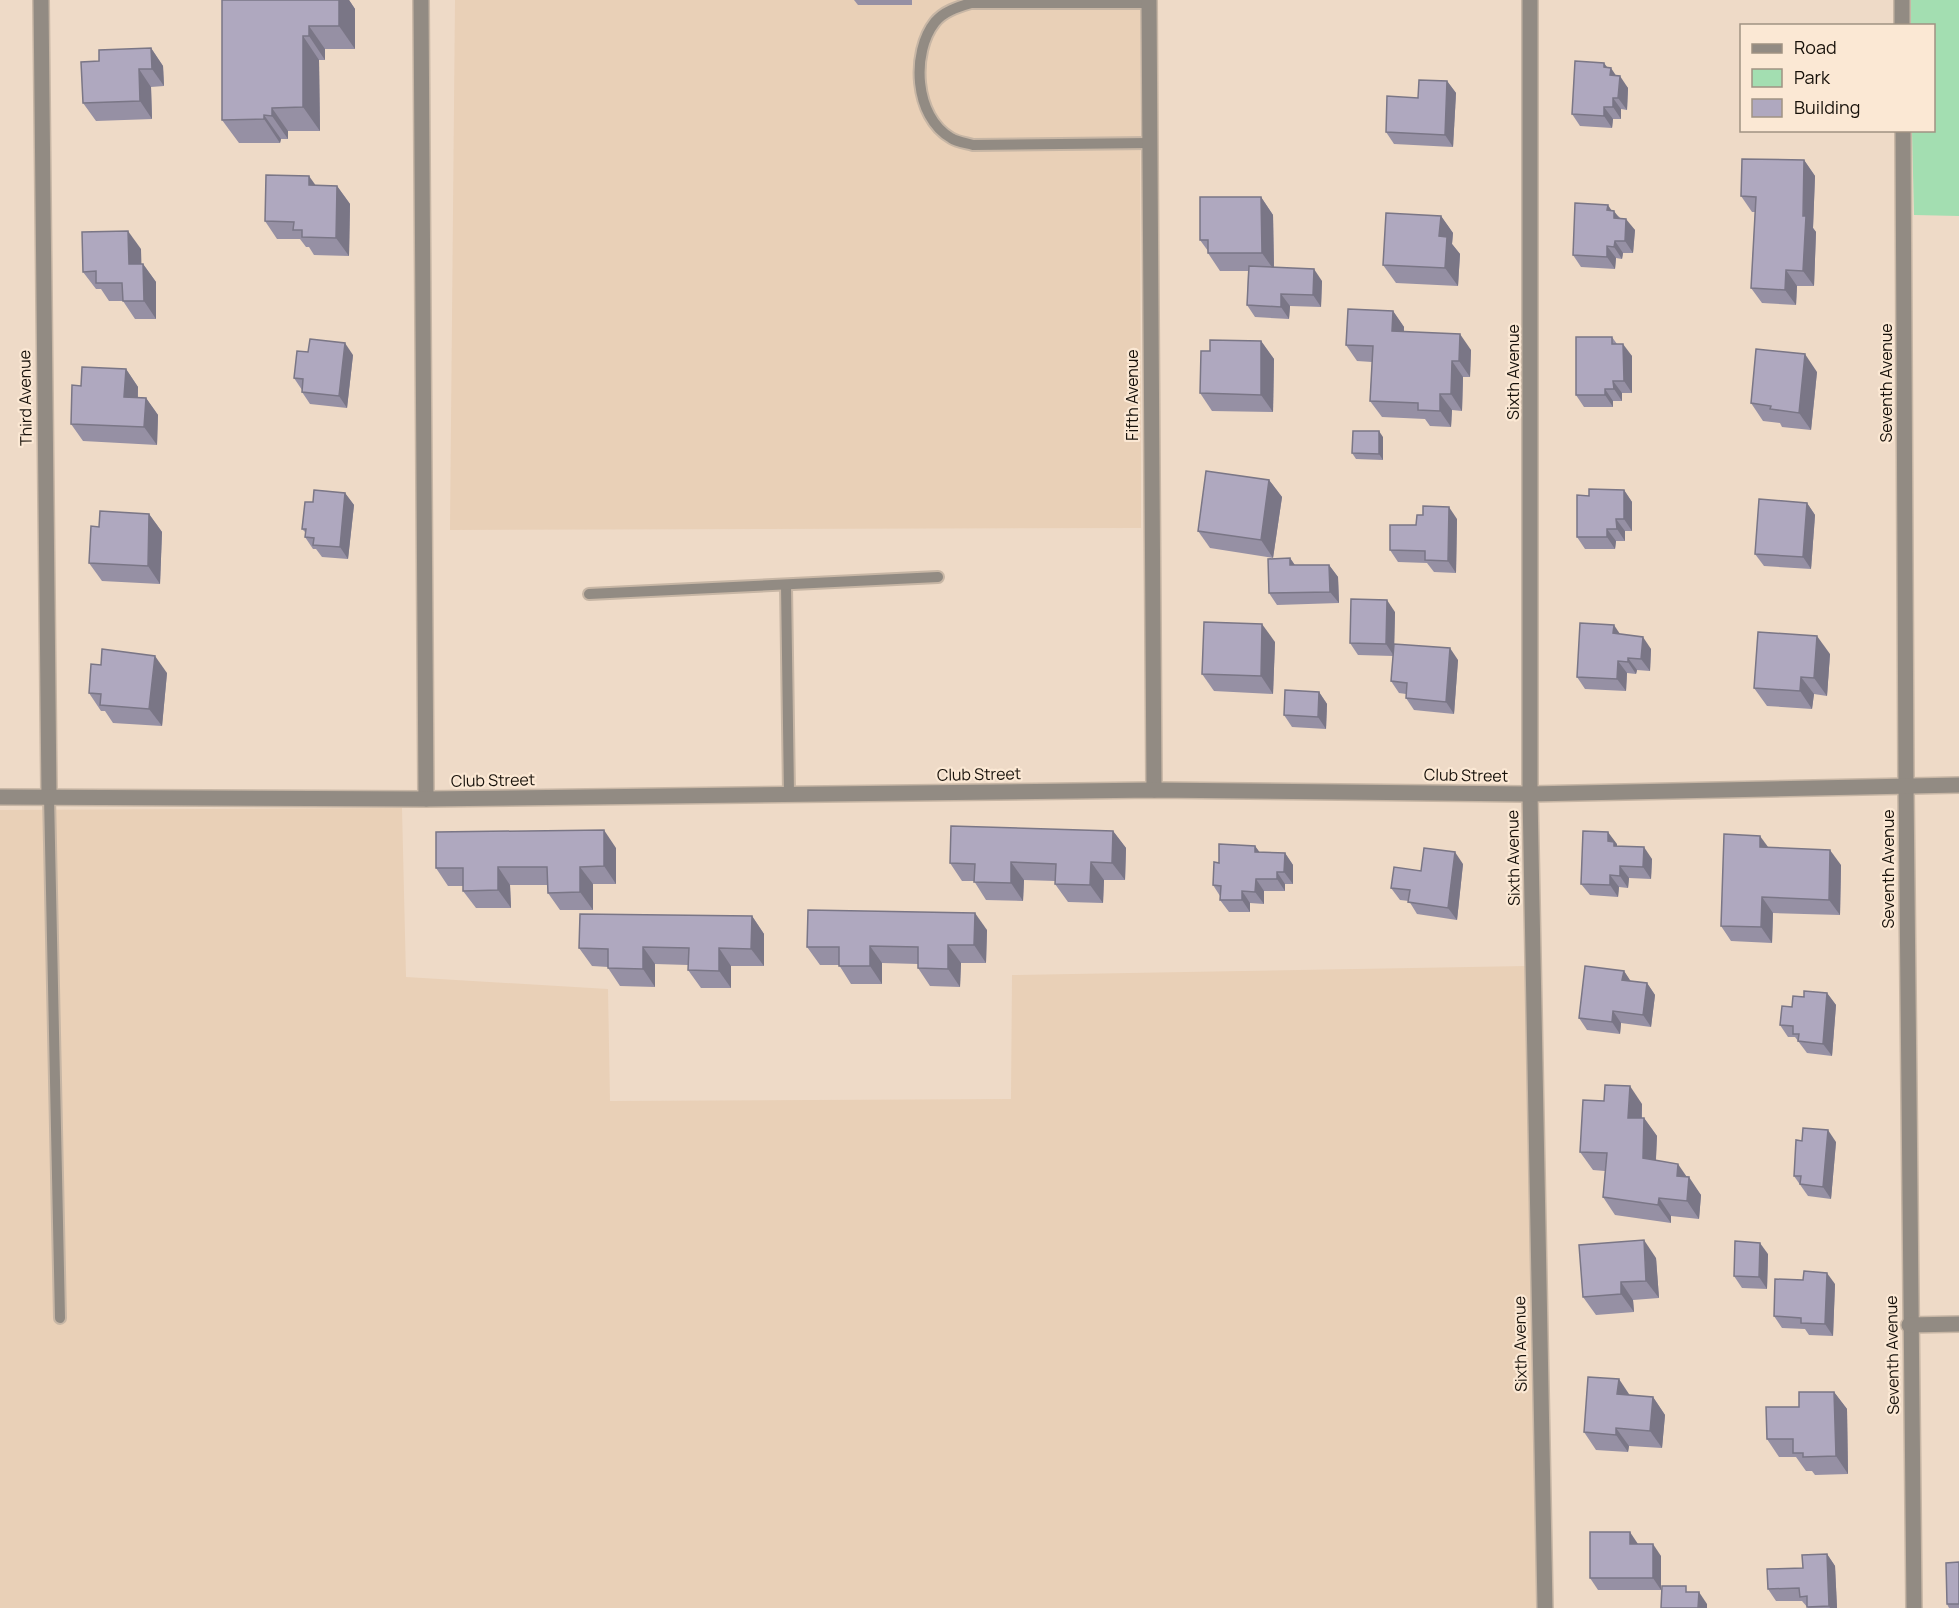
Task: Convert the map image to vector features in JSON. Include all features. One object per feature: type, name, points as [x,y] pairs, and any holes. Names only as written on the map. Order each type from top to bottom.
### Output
[{"type":"street","name":"Third Avenue","points":[[41,0],[49,796]]},
{"type":"street","points":[[421,0],[426,799]]},
{"type":"street","name":"Sixth Avenue","points":[[1530,0],[1530,794],[1545,1608]]},
{"type":"street","points":[[1902,0],[1902,24]]},
{"type":"street","name":"Fifth Avenue","points":[[1149,2],[1154,790]]},
{"type":"street","name":"Seventh Avenue","points":[[1903,132],[1909,1325],[1914,1608]]},
{"type":"street","name":"Club Street","points":[[0,797],[426,799],[1154,790],[1530,794],[1959,785]]},
{"type":"street","points":[[1909,1325],[1959,1324]]},
{"type":"lane","points":[[1149,2],[971,3],[951,9],[936,20],[925,36],[920,78],[924,101],[934,122],[950,138],[973,145],[1149,143]]},
{"type":"lane","points":[[589,594],[938,577]]},
{"type":"lane","points":[[786,585],[789,795]]},
{"type":"lane","points":[[49,796],[60,1318]]},
{"type":"shaded area","points":[[455,0],[1140,0],[1141,528],[450,530]]},
{"type":"shaded area","points":[[402,808],[406,977],[608,989],[610,1101],[1011,1099],[1012,975],[1531,966],[1542,1608],[0,1608],[0,810]]},
{"type":"green space","points":[[1910,0],[1959,0],[1959,216],[1914,215],[1912,132],[1935,132],[1935,24],[1910,24]]},
{"type":"building","points":[[222,0],[339,0],[339,26],[309,26],[309,36],[303,36],[303,107],[272,108],[272,116],[264,115],[264,119],[222,120]]},
{"type":"building","points":[[151,48],[152,69],[139,69],[140,101],[83,103],[81,62],[99,61],[99,50]]},
{"type":"building","points":[[1575,61],[1604,63],[1604,67],[1611,68],[1610,75],[1620,76],[1618,98],[1613,98],[1613,107],[1604,107],[1604,116],[1572,114]]},
{"type":"building","points":[[1419,80],[1447,81],[1445,135],[1386,132],[1387,96],[1418,98]]},
{"type":"building","points":[[1742,159],[1804,160],[1803,216],[1806,216],[1803,271],[1786,270],[1785,290],[1751,288],[1756,197],[1741,196]]},
{"type":"building","points":[[266,175],[309,176],[309,185],[337,186],[336,238],[302,237],[302,230],[293,230],[294,222],[265,221]]},
{"type":"building","points":[[1200,197],[1261,197],[1262,253],[1208,253],[1208,240],[1200,240]]},
{"type":"building","points":[[1575,203],[1608,205],[1607,210],[1614,211],[1614,218],[1626,219],[1625,241],[1615,241],[1614,247],[1607,246],[1607,257],[1573,255]]},
{"type":"building","points":[[1386,213],[1441,216],[1439,236],[1447,237],[1445,268],[1383,265]]},
{"type":"building","points":[[128,231],[129,264],[143,264],[144,301],[123,301],[122,283],[96,283],[96,271],[83,272],[82,232]]},
{"type":"building","points":[[1249,266],[1314,269],[1313,295],[1281,294],[1281,307],[1247,305]]},
{"type":"building","points":[[1348,309],[1393,311],[1392,331],[1460,334],[1459,361],[1452,361],[1451,394],[1440,394],[1440,411],[1418,410],[1418,403],[1370,401],[1373,346],[1346,345]]},
{"type":"building","points":[[1576,337],[1612,337],[1612,344],[1623,344],[1624,381],[1613,381],[1614,389],[1605,389],[1605,395],[1576,395]]},
{"type":"building","points":[[310,339],[345,343],[339,396],[302,392],[303,379],[294,378],[297,351],[308,352]]},
{"type":"building","points":[[1210,340],[1261,341],[1261,395],[1200,393],[1201,351],[1210,351]]},
{"type":"building","points":[[1756,349],[1805,354],[1799,413],[1770,409],[1771,406],[1751,403]]},
{"type":"building","points":[[82,367],[126,369],[124,397],[146,398],[144,427],[71,424],[72,385],[81,386]]},
{"type":"building","points":[[1353,431],[1379,431],[1379,454],[1352,453]]},
{"type":"building","points":[[1206,471],[1269,480],[1261,540],[1198,531]]},
{"type":"building","points":[[1589,489],[1624,490],[1624,519],[1616,519],[1617,529],[1607,529],[1607,537],[1577,537],[1577,495],[1589,496]]},
{"type":"building","points":[[314,490],[345,493],[340,547],[313,545],[314,538],[305,537],[306,529],[302,529],[305,502],[313,502]]},
{"type":"building","points":[[1759,499],[1807,503],[1803,557],[1755,554]]},
{"type":"building","points":[[1423,506],[1449,507],[1448,561],[1425,560],[1425,551],[1390,550],[1390,525],[1416,525],[1417,515],[1423,515]]},
{"type":"building","points":[[100,511],[149,514],[148,566],[89,563],[91,526],[99,527]]},
{"type":"building","points":[[1290,558],[1290,565],[1329,565],[1330,592],[1269,593],[1268,559]]},
{"type":"building","points":[[1351,599],[1387,600],[1386,644],[1350,643]]},
{"type":"building","points":[[1204,622],[1262,624],[1261,676],[1202,674]]},
{"type":"building","points":[[1580,623],[1614,625],[1613,633],[1643,637],[1641,659],[1628,658],[1628,662],[1618,661],[1617,679],[1577,677]]},
{"type":"building","points":[[1758,632],[1817,636],[1814,678],[1801,677],[1800,691],[1754,688]]},
{"type":"building","points":[[1394,644],[1450,648],[1446,702],[1406,698],[1407,683],[1391,681]]},
{"type":"building","points":[[102,649],[155,656],[149,709],[100,705],[101,694],[89,693],[91,664],[101,665]]},
{"type":"building","points":[[1285,690],[1319,692],[1318,717],[1284,715]]},
{"type":"building","points":[[951,826],[1113,831],[1112,863],[1091,862],[1090,885],[1055,884],[1056,864],[1011,862],[1011,883],[974,882],[975,864],[950,863]]},
{"type":"building","points":[[604,830],[604,866],[580,867],[580,892],[548,893],[547,867],[498,867],[498,890],[463,891],[463,868],[436,868],[436,832]]},
{"type":"building","points":[[1583,831],[1608,832],[1608,841],[1614,842],[1614,846],[1644,847],[1643,867],[1620,866],[1620,876],[1610,875],[1610,885],[1581,884]]},
{"type":"building","points":[[1724,834],[1760,836],[1760,847],[1830,850],[1829,900],[1762,897],[1761,927],[1721,926]]},
{"type":"building","points":[[1219,844],[1255,846],[1255,852],[1285,853],[1284,872],[1277,872],[1277,879],[1256,879],[1255,892],[1242,891],[1242,900],[1220,900],[1221,886],[1213,885],[1214,862],[1219,863]]},
{"type":"building","points":[[1424,848],[1455,852],[1448,908],[1408,902],[1410,890],[1391,888],[1394,867],[1421,871]]},
{"type":"building","points":[[808,910],[975,913],[974,945],[948,945],[948,969],[918,968],[918,947],[870,946],[870,966],[839,966],[839,947],[807,947]]},
{"type":"building","points":[[580,914],[752,916],[751,949],[719,948],[719,971],[688,970],[689,948],[643,947],[643,969],[608,968],[608,949],[579,948]]},
{"type":"building","points":[[1585,966],[1624,971],[1622,980],[1647,983],[1643,1015],[1613,1011],[1612,1022],[1579,1018]]},
{"type":"building","points":[[1804,991],[1827,993],[1823,1044],[1798,1041],[1799,1034],[1793,1034],[1793,1026],[1780,1025],[1782,1006],[1792,1007],[1793,996],[1804,997]]},
{"type":"building","points":[[1605,1085],[1630,1086],[1628,1118],[1644,1118],[1643,1158],[1678,1164],[1677,1176],[1689,1177],[1687,1201],[1659,1198],[1658,1205],[1603,1197],[1607,1153],[1580,1152],[1583,1100],[1604,1101]]},
{"type":"building","points":[[1803,1128],[1828,1130],[1823,1187],[1800,1184],[1801,1176],[1794,1176],[1796,1140],[1802,1141]]},
{"type":"building","points":[[1644,1240],[1646,1281],[1621,1282],[1621,1294],[1583,1297],[1579,1245]]},
{"type":"building","points":[[1735,1241],[1760,1243],[1759,1277],[1734,1276]]},
{"type":"building","points":[[1804,1271],[1827,1273],[1825,1324],[1801,1323],[1801,1318],[1774,1316],[1775,1279],[1803,1280]]},
{"type":"building","points":[[1588,1377],[1619,1379],[1617,1394],[1653,1397],[1650,1431],[1616,1428],[1616,1435],[1584,1432]]},
{"type":"building","points":[[1799,1392],[1834,1392],[1836,1456],[1803,1457],[1803,1453],[1793,1453],[1793,1439],[1767,1439],[1766,1407],[1799,1407]]},
{"type":"building","points":[[1590,1532],[1630,1532],[1630,1544],[1653,1544],[1653,1578],[1590,1578]]},
{"type":"building","points":[[1827,1554],[1829,1606],[1807,1607],[1807,1596],[1800,1597],[1799,1588],[1768,1589],[1767,1569],[1803,1568],[1802,1555]]},
{"type":"building","points":[[1959,1562],[1959,1604],[1947,1604],[1946,1563]]},
{"type":"building","points":[[1662,1586],[1686,1586],[1686,1592],[1699,1592],[1698,1608],[1661,1608]]}]
